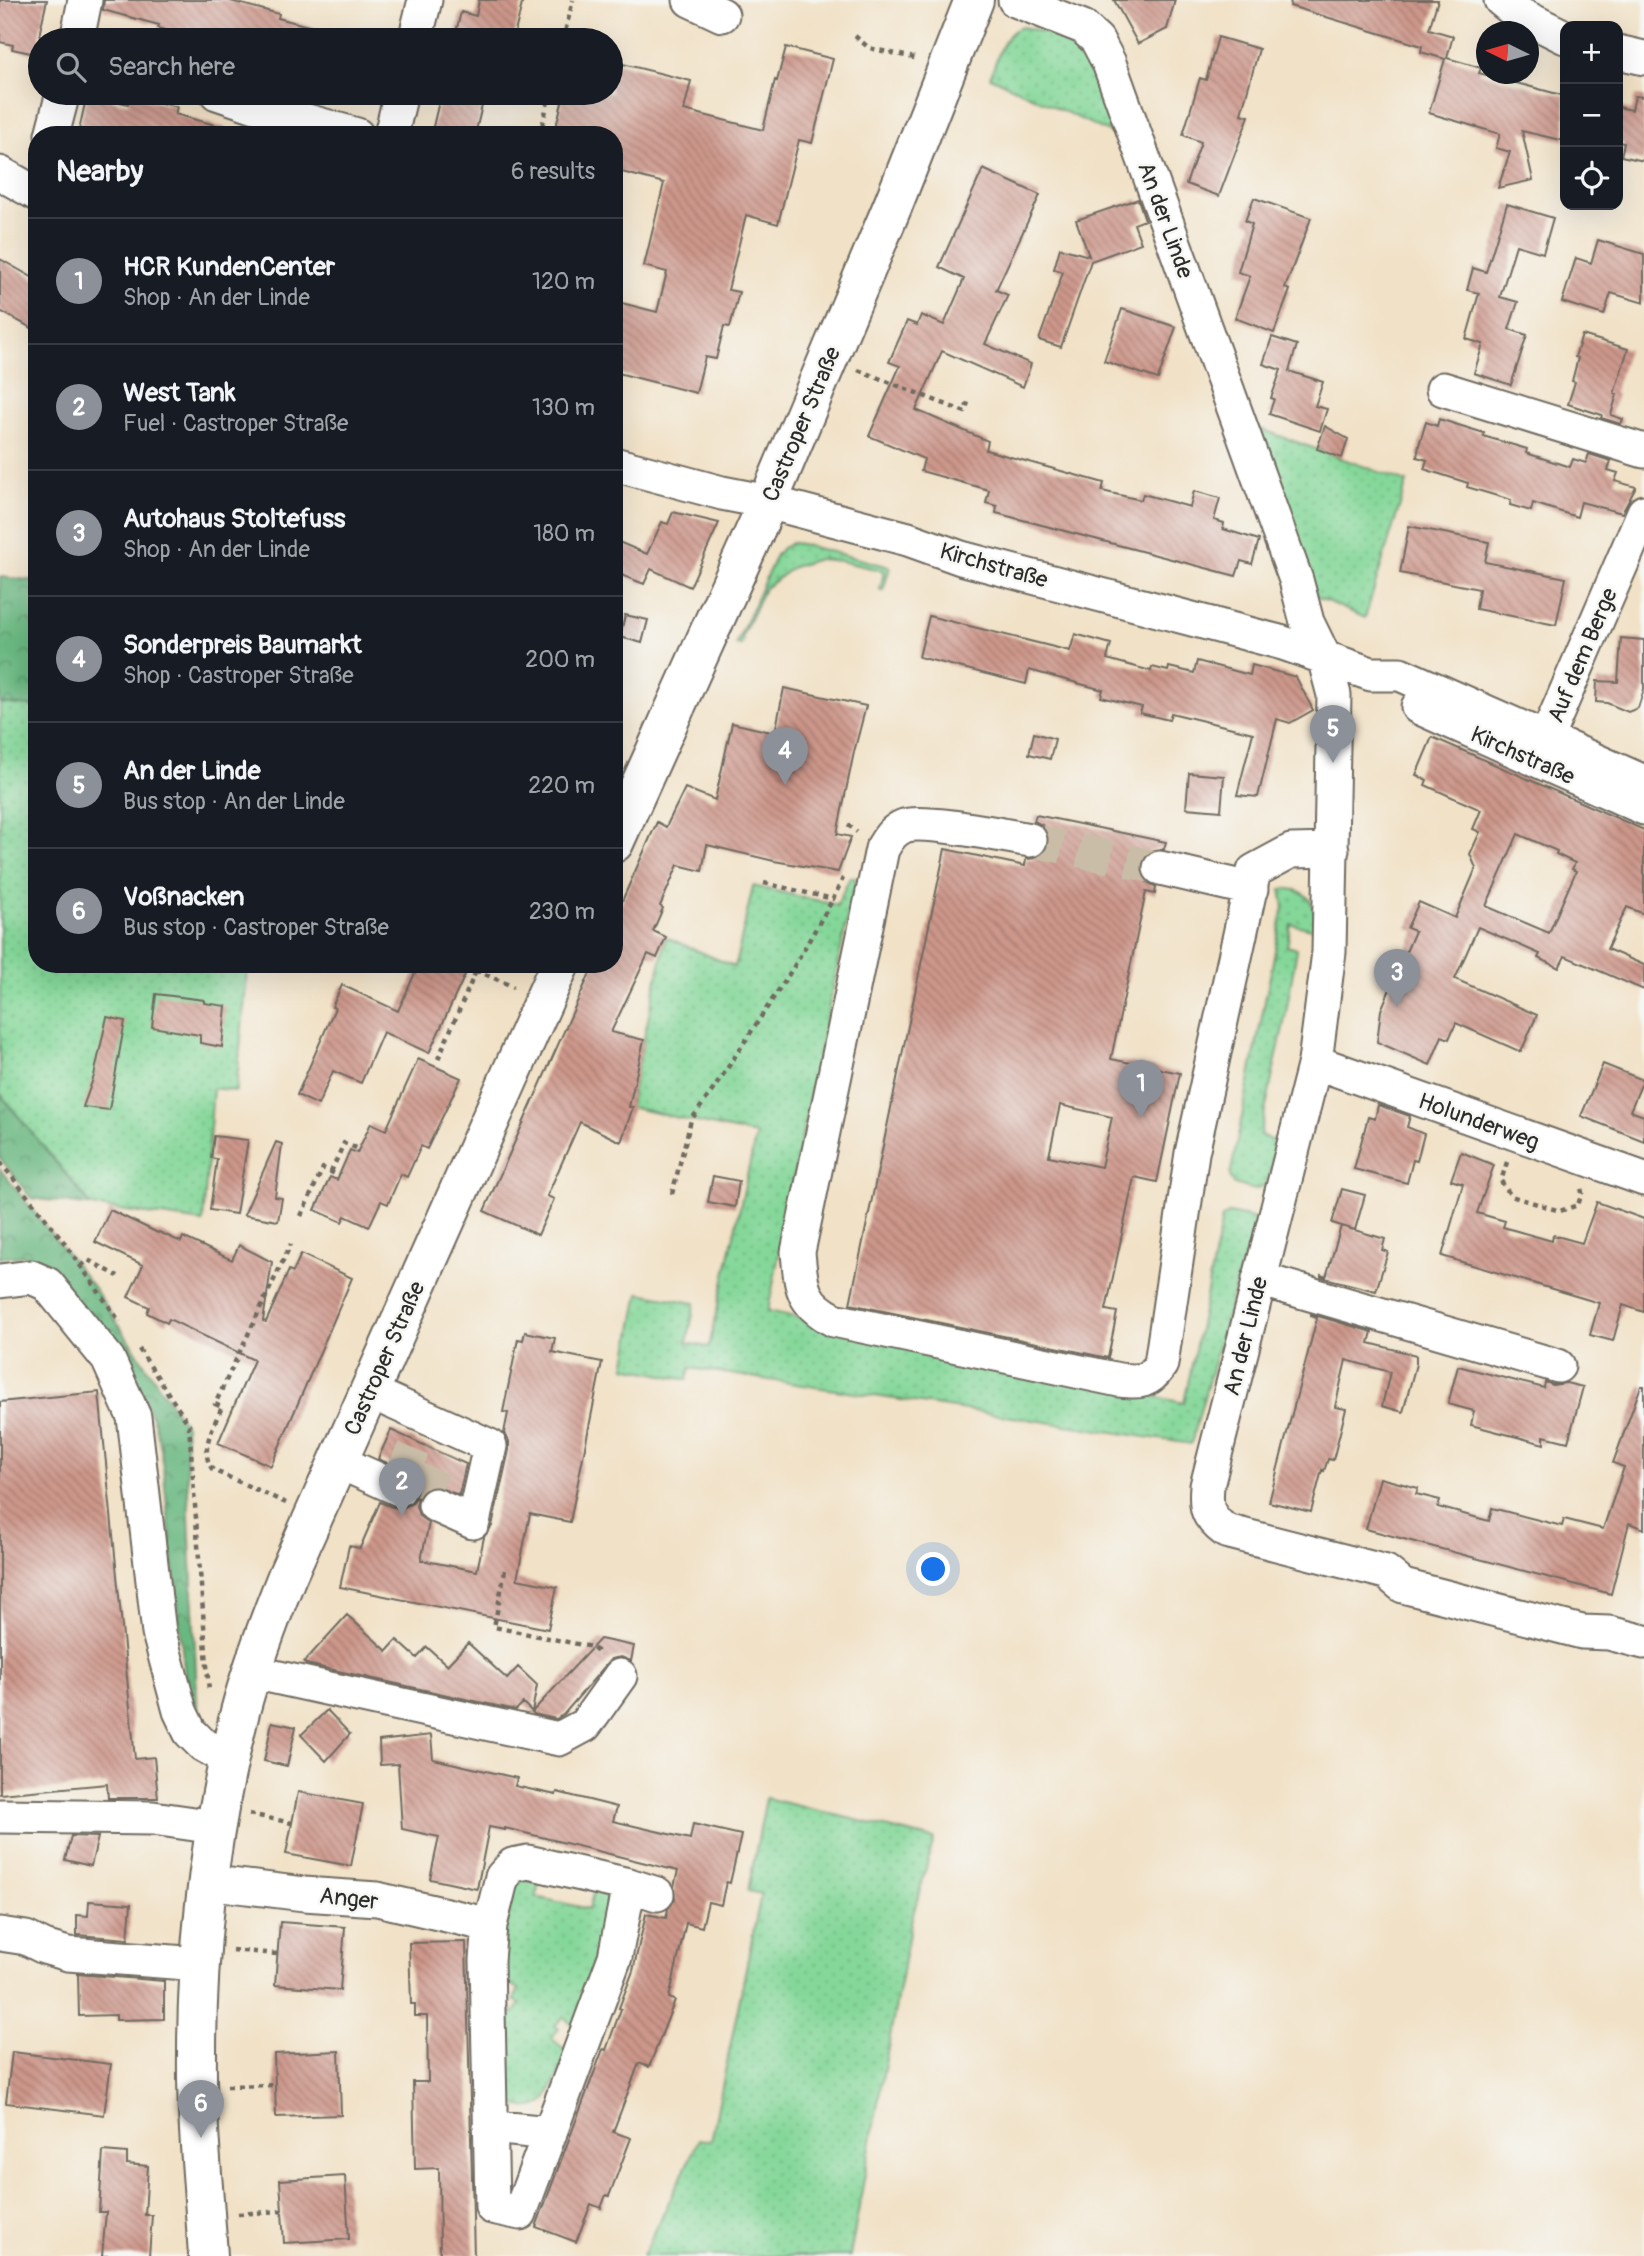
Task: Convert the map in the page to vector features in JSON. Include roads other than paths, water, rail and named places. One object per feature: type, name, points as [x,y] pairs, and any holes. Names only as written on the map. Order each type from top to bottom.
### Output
[{"type":"main road","name":"Castroper Straße","points":[[623,823],[768,502],[893,205],[974,0]]},
{"type":"main road","name":"Castroper Straße","points":[[208,2256],[198,2086],[199,1956],[206,1882],[240,1711],[282,1587],[556,973]]},
{"type":"street","points":[[81,28],[85,0]]},
{"type":"street","points":[[418,28],[425,0]]},
{"type":"street","points":[[690,0],[722,15]]},
{"type":"street","name":"An der Linde","points":[[1015,0],[1083,27],[1097,40],[1109,63],[1294,573],[1307,622],[1324,657],[1334,695],[1329,952],[1315,1062],[1207,1486],[1205,1506],[1214,1522],[1226,1531],[1386,1572],[1403,1586],[1582,1632],[1609,1633],[1644,1643]]},
{"type":"street","points":[[1501,0],[1517,13],[1560,34]]},
{"type":"street","points":[[1623,53],[1644,58]]},
{"type":"street","points":[[54,126],[60,105]]},
{"type":"street","points":[[252,105],[325,126]]},
{"type":"street","points":[[393,126],[398,105]]},
{"type":"street","points":[[0,173],[28,186]]},
{"type":"street","points":[[1443,389],[1644,451]]},
{"type":"street","name":"Kirchstraße","points":[[623,466],[908,539],[961,558],[1283,643],[1371,674],[1400,674],[1644,808]]},
{"type":"street","name":"Auf dem Berge","points":[[1541,750],[1644,512]]},
{"type":"street","name":"Kirchstraße","points":[[1541,750],[1644,782]]},
{"type":"street","points":[[1030,840],[933,825],[906,825],[892,833],[883,849],[798,1252],[801,1286],[816,1310],[834,1320],[1119,1380],[1142,1382],[1154,1374],[1161,1364],[1192,1153],[1254,872],[1291,851],[1332,850]]},
{"type":"street","points":[[1160,868],[1251,888]]},
{"type":"street","name":"Holunderweg","points":[[1315,1062],[1644,1179]]},
{"type":"street","points":[[0,1281],[31,1277],[47,1284],[108,1359],[134,1417],[159,1633],[180,1711],[190,1732],[202,1745],[229,1759]]},
{"type":"street","points":[[1259,1279],[1558,1366]]},
{"type":"street","points":[[368,1391],[425,1431],[490,1446],[473,1522],[435,1505]]},
{"type":"street","points":[[337,1461],[392,1481]]},
{"type":"street","points":[[252,1672],[559,1739],[585,1725],[620,1676]]},
{"type":"street","points":[[0,1816],[217,1818]]},
{"type":"street","points":[[528,1862],[643,1889],[520,2213],[492,2207],[487,1960],[490,1925],[502,1877],[513,1865],[528,1862]]},
{"type":"street","name":"Anger","points":[[206,1882],[304,1894],[377,1899],[490,1925]]},
{"type":"street","points":[[0,1934],[26,1938],[68,1954],[199,1956]]},
{"type":"street","points":[[490,2127],[550,2133]]},
{"type":"tunnel","points":[[1030,840],[1160,868]]},
{"type":"tunnel","points":[[400,1479],[417,1441]]},
{"type":"tunnel","points":[[420,1498],[441,1452]]},
{"type":"place","name":"An der Linde","points":[[1333,763]]},
{"type":"place","name":"Sonderpreis Baumarkt","points":[[785,785]]},
{"type":"place","name":"Autohaus Stoltefuss","points":[[1397,1007]]},
{"type":"place","name":"HCR KundenCenter","points":[[1141,1118]]},
{"type":"place","name":"West Tank","points":[[402,1516]]},
{"type":"place","name":"Voßnacken","points":[[201,2138]]}]
